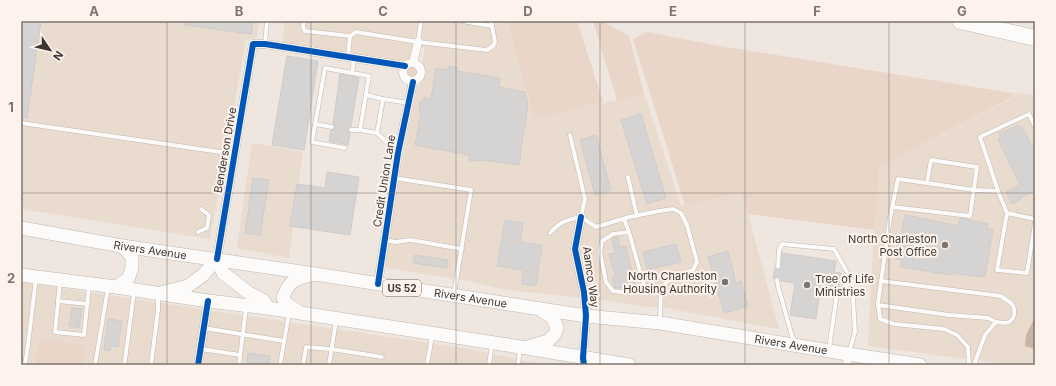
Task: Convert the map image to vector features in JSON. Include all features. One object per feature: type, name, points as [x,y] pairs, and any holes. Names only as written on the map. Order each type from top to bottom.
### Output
[{"type":"highway","points":[[960,21],[1035,38]]},
{"type":"main road","name":"Rivers Avenue","points":[[21,228],[122,246],[314,274],[540,310],[660,323],[828,351],[847,360],[920,365]]},
{"type":"main road","points":[[112,286],[128,279],[132,268],[132,258],[122,246]]},
{"type":"main road","points":[[158,293],[188,286],[203,275],[217,260],[223,273],[249,293],[263,300],[268,308]]},
{"type":"main road","points":[[295,312],[283,298],[286,289],[292,282],[301,277],[314,274]]},
{"type":"main road","points":[[21,275],[112,286],[336,318],[524,347],[583,361],[629,365]]},
{"type":"main road","points":[[524,347],[548,341],[555,334],[557,328],[553,318],[540,310]]},
{"type":"street","points":[[413,63],[418,42]]},
{"type":"street","name":"Benderson Drive","points":[[217,260],[253,44],[265,44]]},
{"type":"street","points":[[265,44],[405,66],[413,63],[421,68],[422,74],[419,79],[413,82],[407,80],[403,72],[405,66]]},
{"type":"street","name":"Credit Union Lane","points":[[378,284],[398,153],[413,82]]},
{"type":"street","name":"Aamco Way","points":[[581,217],[575,249],[584,292],[586,316],[583,361]]},
{"type":"street","points":[[198,365],[208,300]]},
{"type":"lane","points":[[265,44],[268,21]]},
{"type":"lane","points":[[304,21],[305,31],[350,36],[356,32],[418,42],[487,50],[493,46],[495,42],[491,21]]},
{"type":"lane","points":[[418,42],[421,21]]},
{"type":"lane","points":[[462,21],[492,26]]},
{"type":"lane","points":[[350,36],[352,73]]},
{"type":"lane","points":[[346,148],[312,142],[325,68],[369,76],[360,130]]},
{"type":"lane","points":[[366,95],[409,103]]},
{"type":"lane","points":[[377,133],[383,99]]},
{"type":"lane","points":[[1035,127],[1029,114],[980,137],[1007,213],[997,270],[1027,273],[1035,223]]},
{"type":"lane","points":[[21,123],[235,154]]},
{"type":"lane","points":[[315,124],[332,127]]},
{"type":"lane","points":[[351,130],[377,133],[398,153]]},
{"type":"lane","points":[[570,135],[585,199],[581,217]]},
{"type":"lane","points":[[893,207],[970,216],[977,167],[931,160],[927,183]]},
{"type":"lane","points":[[628,177],[637,216]]},
{"type":"lane","points":[[394,178],[471,190],[454,296]]},
{"type":"lane","points":[[969,365],[968,347],[957,335],[944,329],[894,324],[880,319],[878,305],[893,207],[898,179],[974,190],[998,191]]},
{"type":"lane","points":[[198,232],[207,228],[209,215],[201,209]]},
{"type":"lane","points":[[550,233],[558,224],[567,220],[581,217],[596,227],[629,217],[659,211],[673,209],[681,213],[687,225],[697,262],[693,270],[670,279],[661,288],[660,323]]},
{"type":"lane","points":[[1007,213],[1035,219]]},
{"type":"lane","points":[[624,219],[644,286]]},
{"type":"lane","points":[[629,232],[613,234],[602,240],[600,251],[606,282],[612,291],[622,292],[644,286],[661,288]]},
{"type":"lane","points":[[385,240],[395,242],[411,240],[462,249]]},
{"type":"lane","points":[[778,267],[779,250],[782,244],[834,249],[852,281],[855,332],[847,360]]},
{"type":"lane","points":[[24,365],[28,345],[36,277]]},
{"type":"lane","points":[[60,280],[55,332],[84,335],[90,284]]},
{"type":"lane","points":[[777,280],[792,336],[798,346]]},
{"type":"lane","points":[[828,351],[837,293],[852,281]]},
{"type":"lane","points":[[878,305],[949,315],[988,318],[996,322],[1005,323],[1010,321],[1014,316],[1015,310],[1012,304],[1001,296],[881,281]]},
{"type":"lane","points":[[95,365],[112,286]]},
{"type":"lane","points":[[124,365],[134,290]]},
{"type":"lane","points":[[151,365],[158,310],[158,293]]},
{"type":"lane","points":[[58,300],[88,304]]},
{"type":"lane","points":[[239,365],[247,305]]},
{"type":"lane","points":[[280,365],[284,341],[295,312]]},
{"type":"lane","points":[[329,365],[336,318]]},
{"type":"lane","points":[[974,365],[985,334],[996,322]]},
{"type":"lane","points":[[204,328],[284,341]]},
{"type":"lane","points":[[427,365],[433,333]]},
{"type":"lane","points":[[489,365],[492,342]]},
{"type":"lane","points":[[304,365],[306,347],[331,349],[382,357]]},
{"type":"lane","points":[[518,365],[524,347]]},
{"type":"lane","points":[[200,349],[240,355]]},
{"type":"shaded area","points":[[21,21],[259,21],[257,37],[246,40],[210,239],[21,209]]},
{"type":"shaded area","points":[[285,21],[508,21],[535,119],[644,94],[681,206],[741,193],[779,329],[660,307],[647,307],[602,300],[495,288],[470,281],[381,267],[417,88],[427,74],[422,64],[425,48],[413,45],[410,59],[407,59],[402,63],[282,46]]},
{"type":"shaded area","points":[[508,21],[577,21],[603,102],[535,119]]},
{"type":"shaded area","points":[[593,21],[602,21],[629,36],[644,94],[617,100]]},
{"type":"shaded area","points":[[647,32],[720,46],[1012,93],[1011,98],[880,166],[874,230],[748,214],[741,193],[685,205],[633,39]]},
{"type":"shaded area","points":[[410,68],[414,68],[416,72],[414,76],[410,76],[408,74],[408,70]]},
{"type":"shaded area","points":[[1012,93],[1035,95],[1035,365],[1012,365],[868,346],[874,230],[880,166],[1011,99]]},
{"type":"shaded area","points":[[252,143],[303,152],[289,258],[237,248]]},
{"type":"shaded area","points":[[21,282],[469,349],[547,365],[21,365]]},
{"type":"shaded area","points":[[1035,317],[1035,349],[1025,346],[1026,335]]},
{"type":"shaded area","points":[[40,338],[85,346],[83,365],[35,365]]},
{"type":"building","points":[[21,21],[41,21],[27,118],[21,117]]},
{"type":"building","points":[[185,21],[253,21],[251,34],[185,25]]},
{"type":"building","points":[[287,56],[318,61],[304,150],[272,145]]},
{"type":"building","points":[[449,66],[457,67],[457,71],[500,78],[499,87],[525,92],[528,106],[519,165],[482,160],[470,161],[469,155],[415,145],[421,112],[419,111],[420,102],[423,102],[424,98],[431,99],[436,68],[448,70]]},
{"type":"building","points":[[340,74],[359,78],[351,126],[348,130],[350,133],[348,145],[329,141],[331,130],[334,130],[335,127],[333,124]]},
{"type":"building","points":[[641,114],[666,198],[647,204],[621,120]]},
{"type":"building","points":[[1018,125],[1020,128],[1022,126],[1035,152],[1035,191],[1012,204],[1006,192],[1020,185],[998,139],[1001,137],[999,133]]},
{"type":"building","points":[[596,135],[611,190],[595,195],[580,140]]},
{"type":"building","points":[[327,172],[359,177],[350,235],[290,226],[297,184],[325,188]]},
{"type":"building","points":[[253,178],[269,180],[260,235],[245,233]]},
{"type":"building","name":"North Charleston Post Office","points":[[905,215],[959,226],[960,218],[988,224],[987,229],[993,230],[985,277],[953,273],[951,275],[901,267],[902,260],[896,259]]},
{"type":"building","points":[[505,220],[523,223],[520,242],[542,245],[536,286],[522,284],[524,270],[497,266]]},
{"type":"building","points":[[614,237],[618,237],[620,247],[626,246],[635,284],[615,288],[612,277],[615,276],[609,254],[615,253],[612,239]]},
{"type":"building","points":[[676,244],[681,262],[647,270],[643,252]]},
{"type":"building","name":"North Charleston Housing Authority","points":[[728,251],[736,283],[741,281],[748,306],[724,313],[708,257]]},
{"type":"building","name":"Tree of Life Ministries","points":[[782,253],[836,261],[834,272],[841,273],[839,287],[821,284],[816,319],[790,315],[795,283],[781,281],[778,277],[773,279],[775,268],[778,270],[781,269]]},
{"type":"building","points":[[415,255],[448,260],[447,268],[413,263]]},
{"type":"building","points":[[72,308],[82,309],[79,328],[69,326]]},
{"type":"building","points":[[108,319],[122,321],[118,347],[111,346],[110,351],[104,350]]},
{"type":"building","points":[[248,353],[270,356],[269,365],[247,365]]},
{"type":"cycle path","points":[[217,259],[253,44],[265,44],[405,66]]},
{"type":"cycle path","points":[[378,284],[398,153],[413,82]]},
{"type":"cycle path","points":[[581,217],[575,249],[584,292],[586,316],[583,358],[584,365]]},
{"type":"cycle path","points":[[198,365],[208,301]]},
{"type":"place","name":"North Charleston Post Office","points":[[945,245]]},
{"type":"place","name":"North Charleston Housing Authority","points":[[725,282]]},
{"type":"place","name":"Tree of Life Ministries","points":[[807,285]]}]
